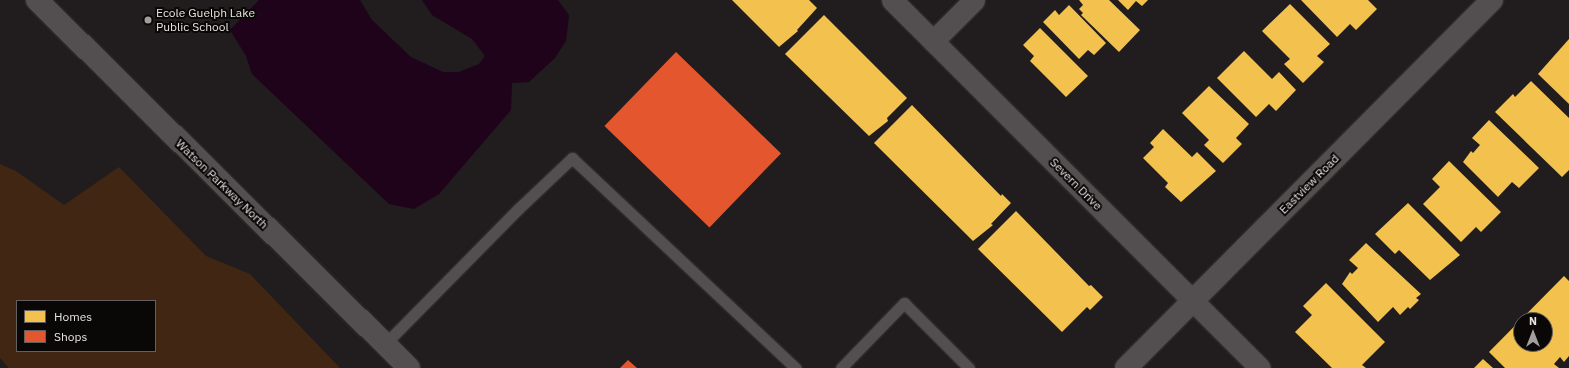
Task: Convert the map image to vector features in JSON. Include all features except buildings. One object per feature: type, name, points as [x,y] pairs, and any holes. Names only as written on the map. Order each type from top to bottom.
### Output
[{"type":"main road","name":"Watson Parkway North","points":[[37,0],[409,368]]},
{"type":"main road","name":"Eastview Road","points":[[1126,368],[1492,0]]},
{"type":"street","name":"Severn Drive","points":[[892,0],[1260,368]]},
{"type":"street","points":[[933,41],[974,0]]},
{"type":"lane","points":[[385,344],[517,210],[572,158],[796,368]]},
{"type":"lane","points":[[840,368],[904,303],[969,368]]},
{"type":"shaded area","points":[[259,0],[360,0],[372,20],[411,57],[443,72],[459,72],[479,64],[485,56],[472,39],[432,15],[422,0],[558,0],[569,15],[566,41],[555,58],[529,82],[512,83],[511,110],[439,194],[414,209],[389,204],[252,74],[246,56],[230,30]]},
{"type":"shaded area","points":[[0,164],[16,171],[64,205],[119,167],[206,256],[250,274],[340,368],[9,368],[0,358]]},
{"type":"place","name":"Ecole Guelph Lake Public School","points":[[148,20]]}]
